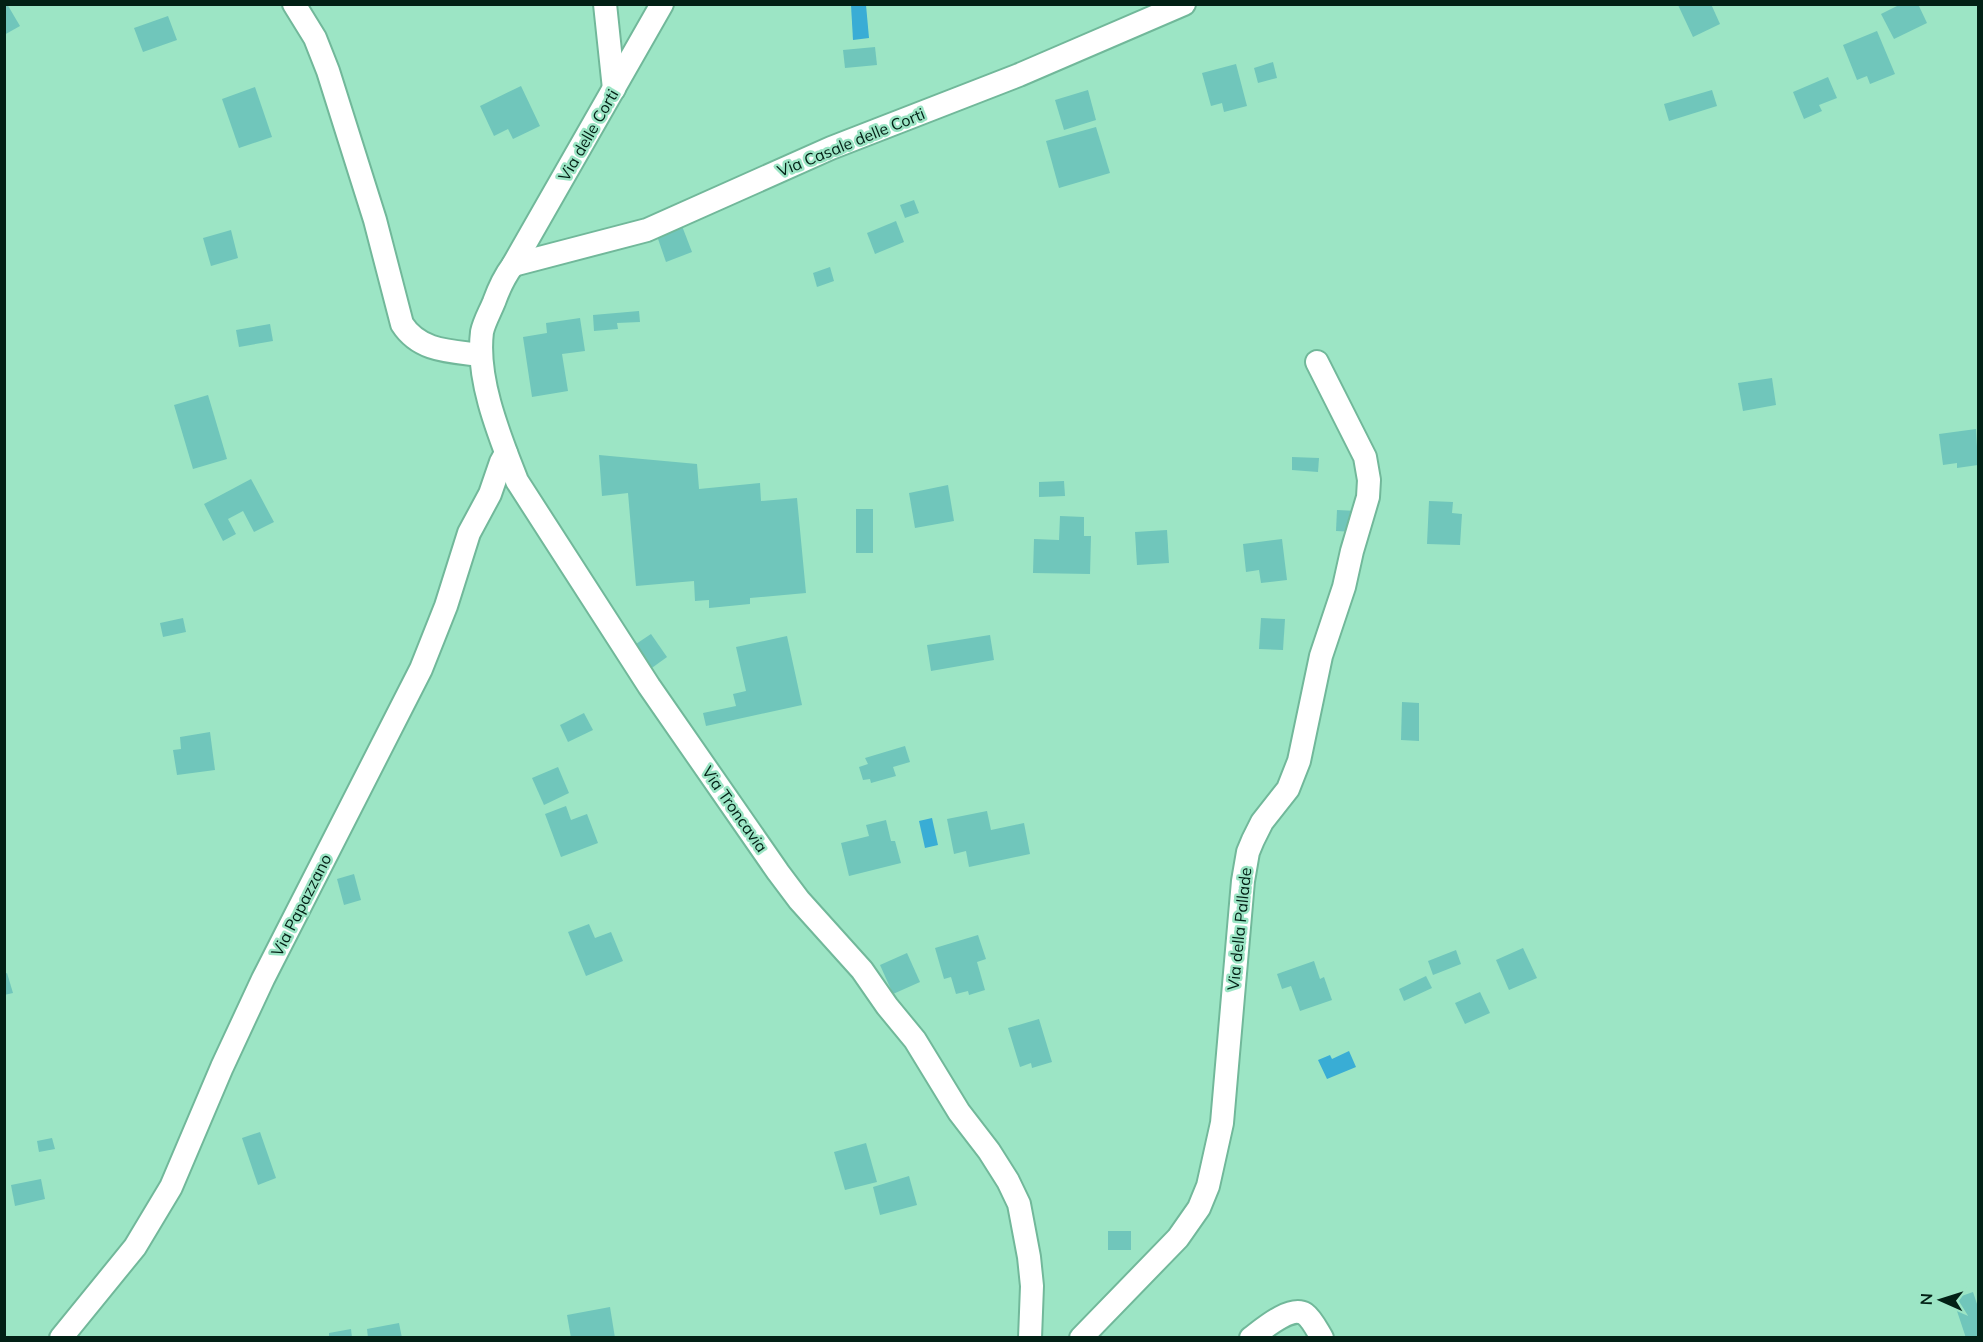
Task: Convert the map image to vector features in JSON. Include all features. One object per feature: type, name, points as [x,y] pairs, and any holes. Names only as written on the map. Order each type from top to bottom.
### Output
[{"type":"street","points":[[294,4],[315,38],[328,71],[375,220],[402,324],[412,337],[429,347],[481,355]]},
{"type":"street","points":[[605,4],[614,89]]},
{"type":"street","name":"Via delle Corti","points":[[513,265],[662,4]]},
{"type":"street","name":"Via Casale delle Corti","points":[[513,265],[647,230],[831,148],[1019,75],[1184,4]]},
{"type":"street","name":"Via Troncavia","points":[[513,265],[503,278],[482,330],[481,355],[484,381],[517,481],[617,636],[778,872],[799,900],[862,970],[915,1040],[959,1112],[989,1151],[1008,1181],[1019,1204],[1029,1257],[1032,1286],[1030,1338]]},
{"type":"street","name":"Via della Pallade","points":[[1081,1338],[1178,1238],[1199,1209],[1213,1170],[1222,1123],[1243,881],[1248,852],[1258,829],[1283,796],[1295,775],[1322,656],[1344,587],[1368,497],[1369,480],[1365,458],[1317,362]]},
{"type":"street","name":"Via Papazzano","points":[[61,1338],[135,1247],[154,1219],[171,1187],[214,1084],[263,979],[418,676],[439,626],[469,533],[506,453]]},
{"type":"street","points":[[1251,1338],[1293,1311],[1308,1316],[1322,1338]]},
{"type":"water","points":[[851,5],[866,5],[869,38],[853,40]]},
{"type":"water","points":[[932,818],[938,845],[925,848],[919,821]]},
{"type":"water","points":[[1349,1051],[1356,1067],[1327,1079],[1318,1060],[1330,1055],[1332,1059]]},
{"type":"building","points":[[4,4],[7,4],[20,26],[4,35]]},
{"type":"building","points":[[1711,4],[1720,24],[1693,37],[1678,5]]},
{"type":"building","points":[[1901,4],[1918,4],[1927,23],[1894,39],[1881,14]]},
{"type":"building","points":[[168,16],[177,40],[143,52],[134,28]]},
{"type":"building","points":[[1877,31],[1895,74],[1870,84],[1867,76],[1857,80],[1843,45]]},
{"type":"building","points":[[875,47],[877,65],[845,68],[843,50]]},
{"type":"building","points":[[1273,62],[1277,78],[1258,83],[1254,68]]},
{"type":"building","points":[[1236,64],[1247,106],[1224,112],[1222,103],[1211,106],[1202,73]]},
{"type":"building","points":[[1828,77],[1837,98],[1819,105],[1822,111],[1804,119],[1793,92]]},
{"type":"building","points":[[521,86],[540,126],[513,139],[508,129],[494,136],[480,106]]},
{"type":"building","points":[[255,87],[272,137],[239,148],[222,99]]},
{"type":"building","points":[[1088,90],[1096,120],[1064,130],[1055,100]]},
{"type":"building","points":[[1712,90],[1717,106],[1669,121],[1664,104]]},
{"type":"building","points":[[1096,127],[1110,173],[1059,188],[1046,141]]},
{"type":"building","points":[[914,200],[919,213],[905,218],[900,205]]},
{"type":"building","points":[[896,221],[904,242],[875,254],[867,233]]},
{"type":"building","points":[[682,226],[692,252],[666,262],[657,236]]},
{"type":"building","points":[[231,230],[238,258],[211,266],[203,238]]},
{"type":"building","points":[[830,267],[834,281],[817,287],[813,273]]},
{"type":"building","points":[[639,311],[640,322],[617,323],[618,329],[594,331],[593,315]]},
{"type":"building","points":[[580,318],[585,351],[562,354],[568,391],[532,397],[523,337],[547,333],[546,323]]},
{"type":"building","points":[[270,324],[273,341],[239,347],[236,330]]},
{"type":"building","points":[[1772,378],[1776,405],[1743,411],[1738,383]]},
{"type":"building","points":[[208,395],[227,459],[193,469],[174,405]]},
{"type":"building","points":[[1976,429],[1978,465],[1957,468],[1957,463],[1943,465],[1939,434]]},
{"type":"building","points":[[599,455],[697,464],[699,489],[760,483],[761,501],[797,498],[806,593],[750,598],[750,604],[709,608],[709,600],[695,601],[694,581],[636,586],[628,493],[602,496]]},
{"type":"building","points":[[1292,457],[1319,458],[1318,472],[1292,470]]},
{"type":"building","points":[[251,479],[274,522],[254,532],[243,511],[228,519],[236,534],[223,541],[204,504]]},
{"type":"building","points":[[1064,481],[1065,496],[1039,497],[1039,482]]},
{"type":"building","points":[[948,485],[954,521],[915,528],[909,493]]},
{"type":"building","points":[[1429,501],[1453,502],[1452,513],[1462,514],[1460,545],[1427,544]]},
{"type":"building","points":[[856,509],[873,509],[873,553],[856,553]]},
{"type":"building","points":[[1337,510],[1357,511],[1356,532],[1336,531]]},
{"type":"building","points":[[1060,516],[1084,517],[1084,536],[1091,536],[1090,574],[1033,573],[1034,539],[1059,540]]},
{"type":"building","points":[[1167,530],[1169,563],[1137,565],[1135,532]]},
{"type":"building","points":[[1282,539],[1287,580],[1261,583],[1259,570],[1246,572],[1243,544]]},
{"type":"building","points":[[183,618],[186,632],[163,637],[160,623]]},
{"type":"building","points":[[1261,618],[1285,619],[1283,650],[1259,649]]},
{"type":"building","points":[[651,634],[667,657],[649,670],[633,646]]},
{"type":"building","points":[[990,635],[994,660],[931,671],[927,645]]},
{"type":"building","points":[[787,636],[802,705],[706,726],[703,713],[736,706],[733,694],[746,691],[736,647]]},
{"type":"building","points":[[1402,702],[1419,703],[1419,741],[1401,740]]},
{"type":"building","points":[[584,713],[593,730],[568,742],[560,725]]},
{"type":"building","points":[[210,732],[215,770],[177,775],[173,750],[181,749],[180,737]]},
{"type":"building","points":[[905,746],[910,762],[893,767],[896,776],[871,783],[870,779],[863,780],[859,767],[868,764],[865,758]]},
{"type":"building","points":[[558,767],[569,793],[544,805],[532,778]]},
{"type":"building","points":[[566,806],[571,820],[587,814],[598,843],[561,857],[545,814]]},
{"type":"building","points":[[987,811],[991,830],[1024,823],[1030,854],[969,867],[966,851],[954,854],[947,819]]},
{"type":"building","points":[[886,820],[891,841],[895,841],[901,863],[849,876],[841,843],[869,836],[866,825]]},
{"type":"building","points":[[354,874],[361,900],[344,905],[337,879]]},
{"type":"building","points":[[589,924],[595,938],[611,932],[623,961],[586,976],[568,932]]},
{"type":"building","points":[[978,935],[986,959],[977,962],[985,990],[969,995],[968,991],[956,994],[951,977],[944,979],[935,948]]},
{"type":"building","points":[[1523,948],[1537,978],[1509,990],[1496,960]]},
{"type":"building","points":[[1456,950],[1461,964],[1433,975],[1428,961]]},
{"type":"building","points":[[907,953],[920,982],[893,994],[880,965]]},
{"type":"building","points":[[1314,961],[1320,979],[1324,977],[1332,1000],[1300,1011],[1291,986],[1282,989],[1277,974]]},
{"type":"building","points":[[7,973],[13,993],[4,995],[4,974]]},
{"type":"building","points":[[1426,976],[1432,988],[1404,1001],[1399,989]]},
{"type":"building","points":[[1480,992],[1490,1013],[1465,1024],[1455,1003]]},
{"type":"building","points":[[1039,1019],[1052,1062],[1032,1068],[1031,1063],[1020,1067],[1008,1028]]},
{"type":"building","points":[[260,1132],[276,1178],[258,1185],[242,1138]]},
{"type":"building","points":[[52,1138],[55,1149],[39,1152],[37,1141]]},
{"type":"building","points":[[866,1143],[877,1182],[845,1190],[834,1152]]},
{"type":"building","points":[[909,1176],[917,1205],[880,1215],[873,1187]]},
{"type":"building","points":[[41,1179],[45,1199],[15,1206],[11,1185]]},
{"type":"building","points":[[1108,1231],[1131,1231],[1131,1250],[1108,1250]]},
{"type":"building","points":[[1973,1292],[1978,1307],[1978,1338],[1966,1338],[1953,1299]]},
{"type":"building","points":[[610,1307],[615,1338],[571,1338],[567,1315]]},
{"type":"building","points":[[399,1323],[402,1338],[368,1338],[367,1329]]},
{"type":"building","points":[[351,1329],[352,1338],[329,1338],[329,1333]]}]
